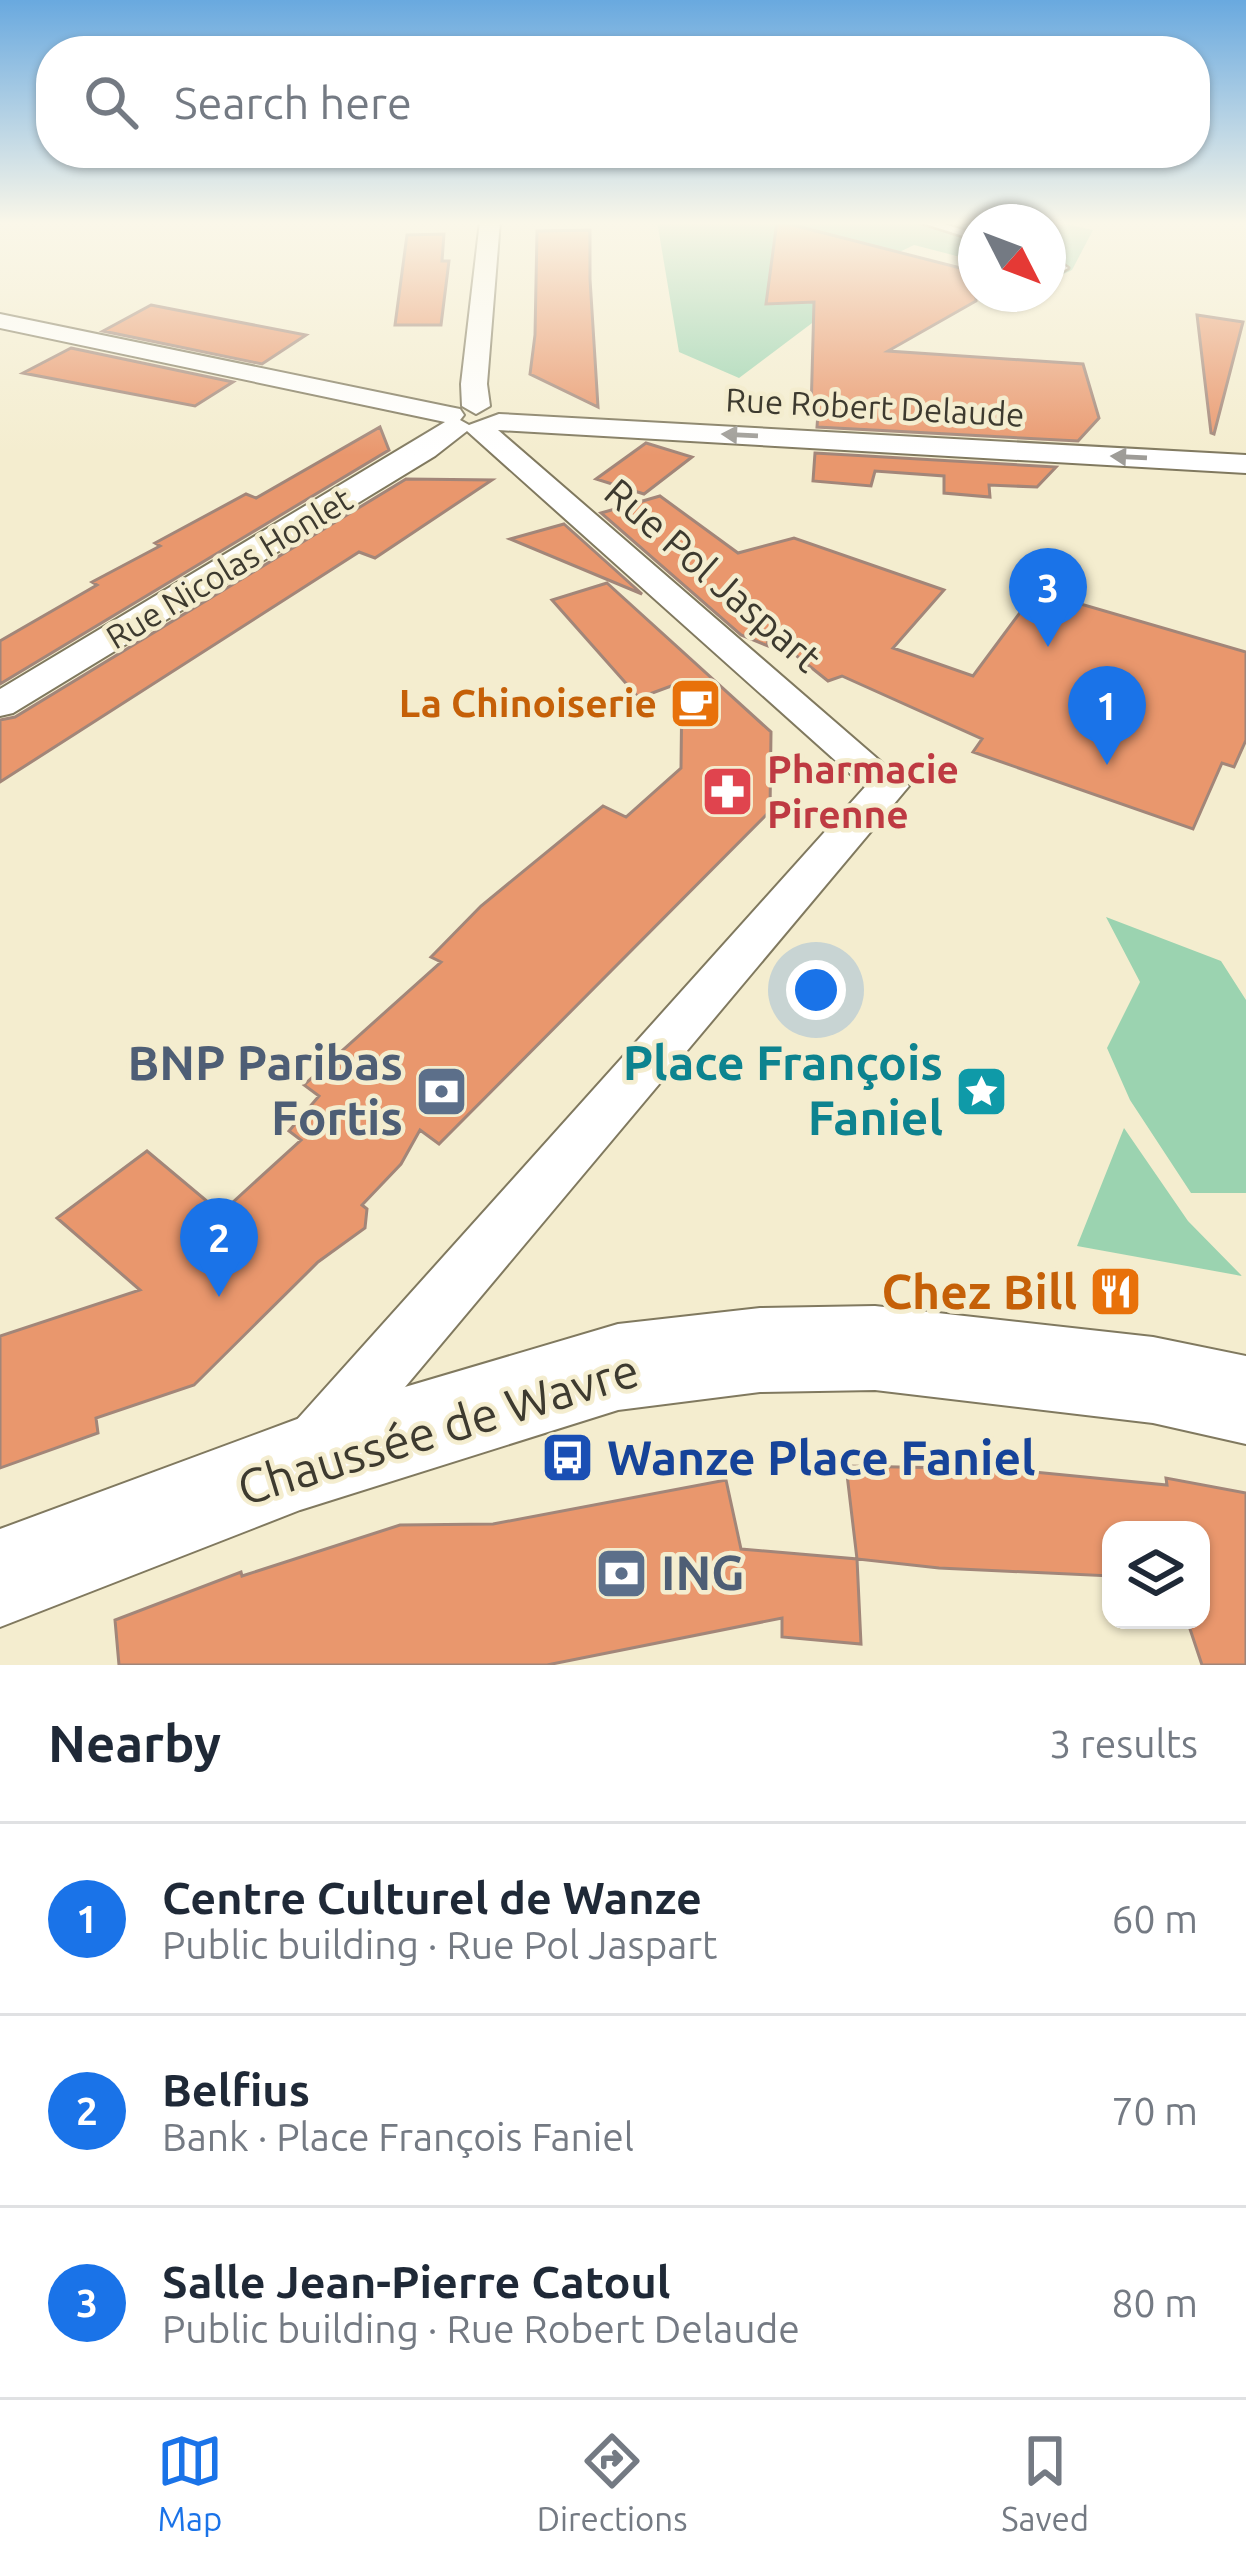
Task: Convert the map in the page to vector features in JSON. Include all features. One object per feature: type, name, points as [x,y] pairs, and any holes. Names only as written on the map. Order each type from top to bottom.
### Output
[{"type":"main road","name":"Chaussée de Wavre","points":[[0,1578],[300,1464],[618,1367],[760,1351],[875,1348],[1153,1380],[1246,1400]]},
{"type":"street","points":[[472,420],[482,299]]},
{"type":"street","name":"Rue Robert Delaude","points":[[0,321],[472,420],[1246,464]]},
{"type":"street","name":"Rue Nicolas Honlet","points":[[0,705],[472,420]]},
{"type":"street","name":"Rue Pol Jaspart","points":[[300,1464],[889,786],[472,420]]},
{"type":"green space","points":[[670,299],[840,299],[832,308],[739,378],[679,352]]},
{"type":"green space","points":[[1106,917],[1221,961],[1246,1000],[1246,1193],[1191,1193],[1130,1100],[1107,1048],[1140,982]]},
{"type":"green space","points":[[1124,1128],[1188,1221],[1242,1276],[1077,1246]]},
{"type":"building","points":[[399,299],[444,299],[441,325],[395,325]]},
{"type":"building","points":[[536,299],[591,299],[598,407],[530,374]]},
{"type":"building","points":[[767,299],[958,299],[958,311],[888,351],[1083,364],[1099,418],[1078,441],[817,427],[818,413],[811,413],[814,302],[766,304]]},
{"type":"building","points":[[151,305],[306,335],[262,364],[103,331]]},
{"type":"building","points":[[1197,315],[1243,322],[1214,434],[1211,433]]},
{"type":"building","points":[[71,348],[233,382],[195,406],[23,373]]},
{"type":"building","points":[[380,427],[389,450],[0,684],[0,641],[97,585],[92,582],[160,546],[155,543],[246,494],[256,498]]},
{"type":"building","points":[[646,443],[692,457],[644,494],[596,479]]},
{"type":"building","points":[[815,453],[1056,467],[1037,487],[989,485],[990,497],[944,493],[944,476],[875,471],[871,486],[813,481]]},
{"type":"building","points":[[406,479],[492,480],[375,558],[359,552],[0,782],[0,720],[15,717]]},
{"type":"building","points":[[660,496],[738,553],[794,538],[944,590],[893,648],[973,676],[1036,591],[1246,652],[1246,740],[1234,767],[1222,763],[1193,829],[973,752],[982,739],[842,676],[828,681],[767,632],[768,646],[741,635],[601,513]]},
{"type":"building","points":[[564,524],[642,594],[510,539]]},
{"type":"building","points":[[607,583],[771,732],[770,811],[439,1144],[420,1130],[401,1164],[362,1205],[367,1209],[365,1228],[318,1262],[194,1385],[96,1418],[98,1433],[0,1468],[0,1336],[140,1290],[57,1218],[147,1151],[221,1213],[301,1140],[289,1131],[319,1096],[304,1085],[441,962],[431,957],[481,906],[603,806],[626,817],[681,768],[682,682],[639,698],[552,600]]},
{"type":"building","points":[[846,1466],[1004,1469],[1167,1485],[1166,1478],[1246,1493],[1246,1665],[1202,1665],[1190,1629],[1210,1629],[1210,1521],[1102,1521],[1102,1576],[857,1559]]},
{"type":"building","points":[[726,1480],[741,1549],[857,1559],[861,1644],[782,1637],[782,1618],[547,1665],[119,1665],[115,1620],[241,1572],[242,1576],[400,1525],[493,1524]]},
{"type":"place","name":"Salle Jean-Pierre Catoul","points":[[1048,647]]},
{"type":"place","name":"La Chinoiserie","points":[[696,703]]},
{"type":"place","name":"Centre Culturel de Wanze","points":[[1107,765]]},
{"type":"place","name":"Pharmacie Pirenne","points":[[728,791]]},
{"type":"place","name":"BNP Paribas Fortis","points":[[442,1091]]},
{"type":"place","name":"Place François Faniel","points":[[982,1091]]},
{"type":"place","name":"Chez Bill","points":[[1116,1292]]},
{"type":"place","name":"Belfius","points":[[219,1297]]},
{"type":"place","name":"Wanze Place Faniel","points":[[568,1458]]},
{"type":"place","name":"ING","points":[[622,1573]]}]
